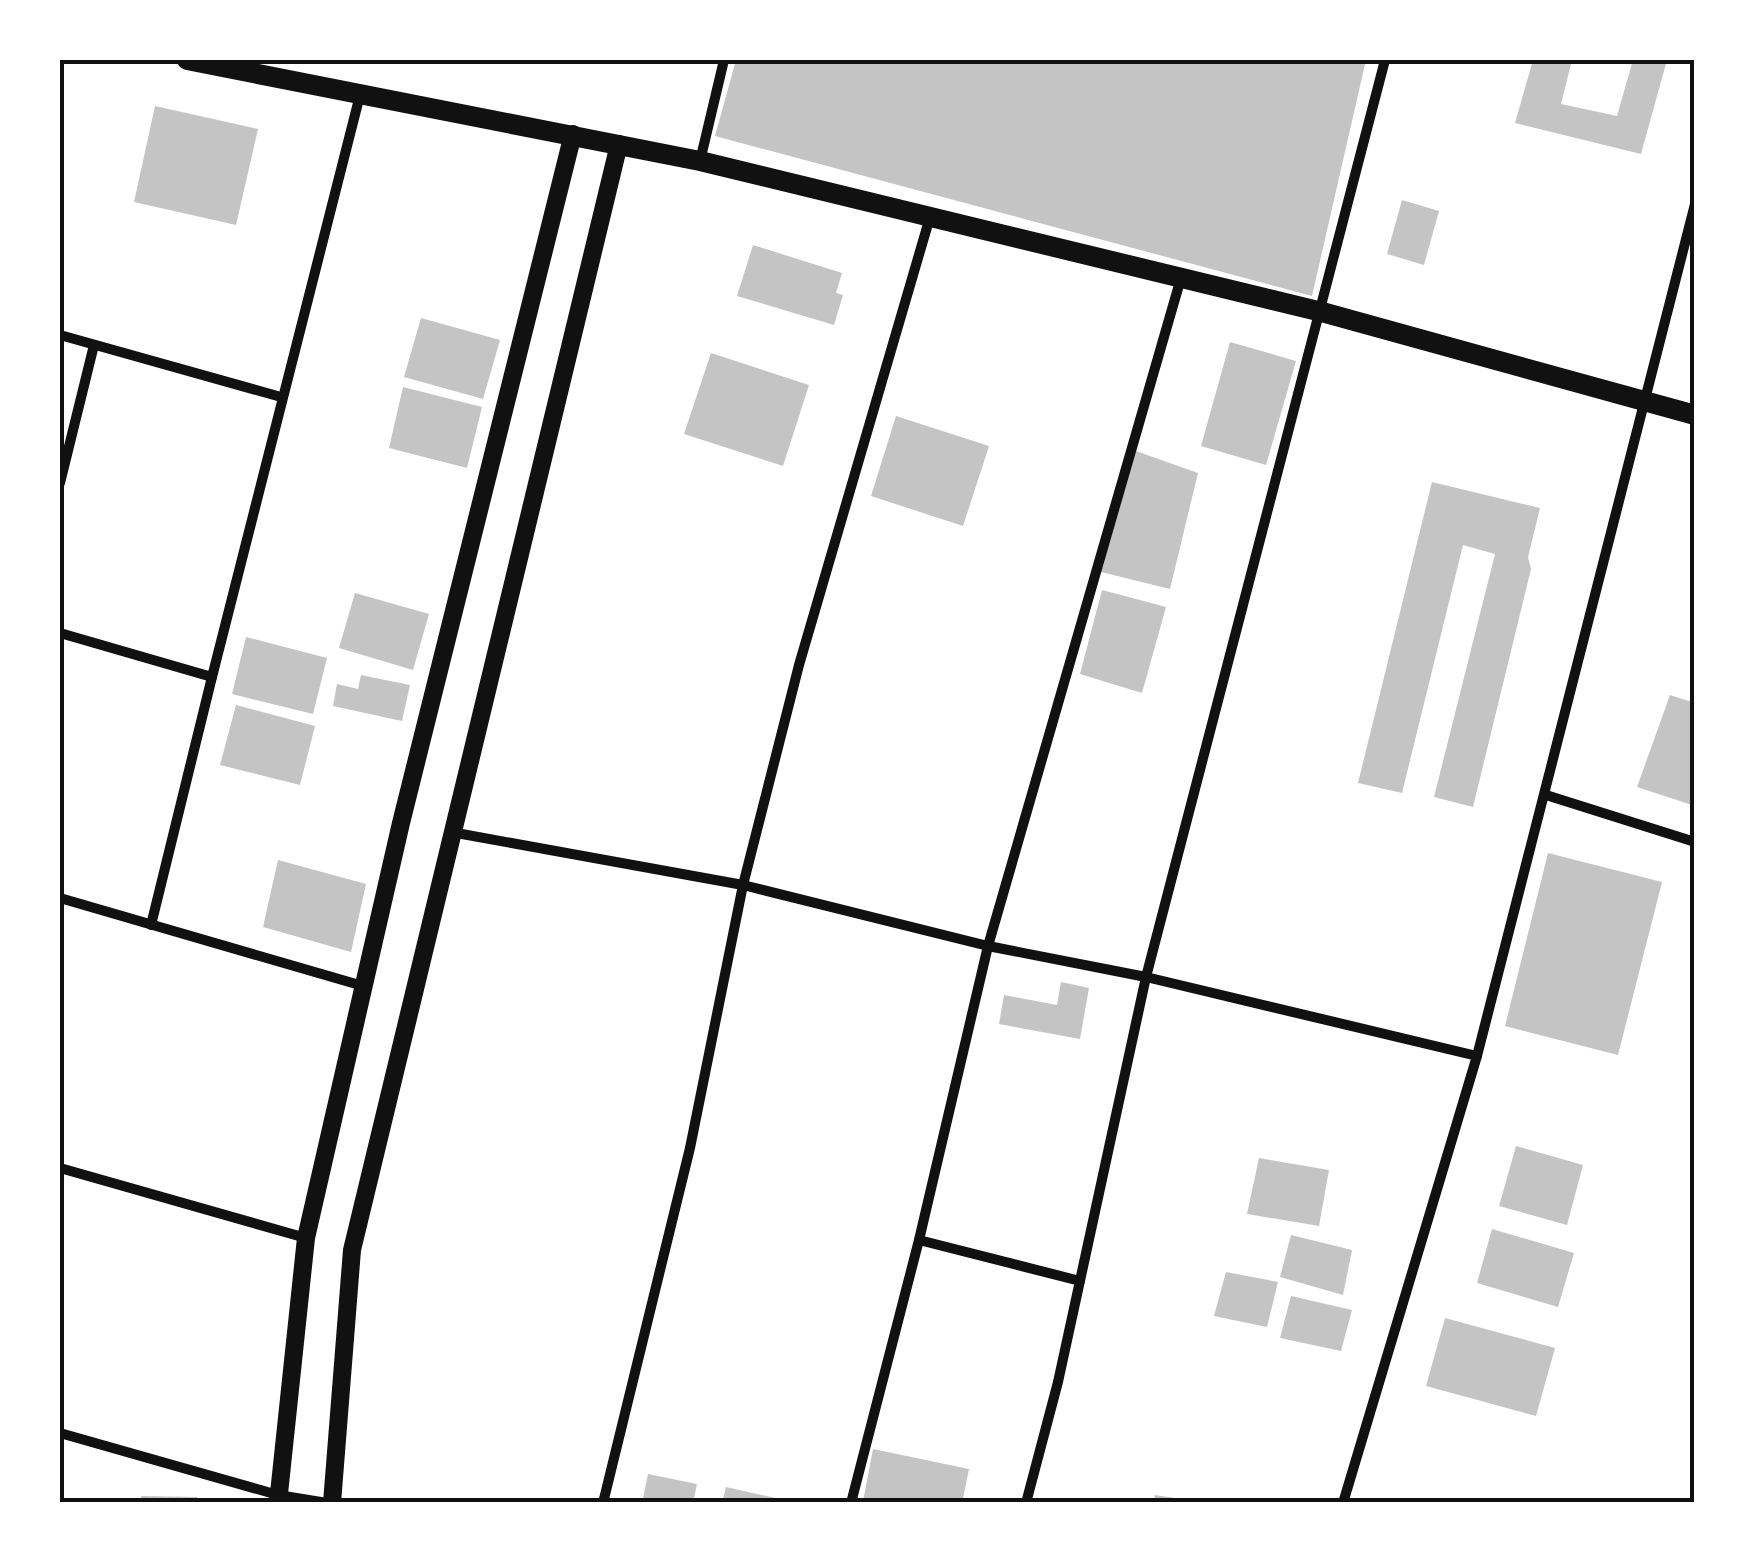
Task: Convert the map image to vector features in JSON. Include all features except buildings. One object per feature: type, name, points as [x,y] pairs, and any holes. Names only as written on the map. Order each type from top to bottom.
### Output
[{"type":"main road","points":[[187,60],[700,162],[1322,312],[1695,415]]},
{"type":"street","points":[[700,162],[724,60]]},
{"type":"street","points":[[1026,1503],[1058,1382],[1146,977],[1385,60]]},
{"type":"street","points":[[151,925],[360,95]]},
{"type":"street","points":[[278,1499],[306,1238],[363,986],[574,134]]},
{"type":"street","points":[[60,1433],[278,1499],[329,1503],[352,1250],[619,144]]},
{"type":"street","points":[[1343,1503],[1478,1056],[1695,204]]},
{"type":"street","points":[[603,1503],[690,1148],[743,885],[799,665],[930,217]]},
{"type":"street","points":[[850,1503],[919,1240],[988,946],[1182,278]]},
{"type":"street","points":[[60,335],[281,397]]},
{"type":"street","points":[[60,483],[94,345]]},
{"type":"street","points":[[60,632],[212,677]]},
{"type":"street","points":[[1546,795],[1695,842]]},
{"type":"street","points":[[450,832],[743,885],[988,946],[1146,977],[1478,1056]]},
{"type":"street","points":[[60,898],[363,986]]},
{"type":"street","points":[[60,1168],[306,1238]]},
{"type":"street","points":[[919,1240],[1080,1281]]}]
